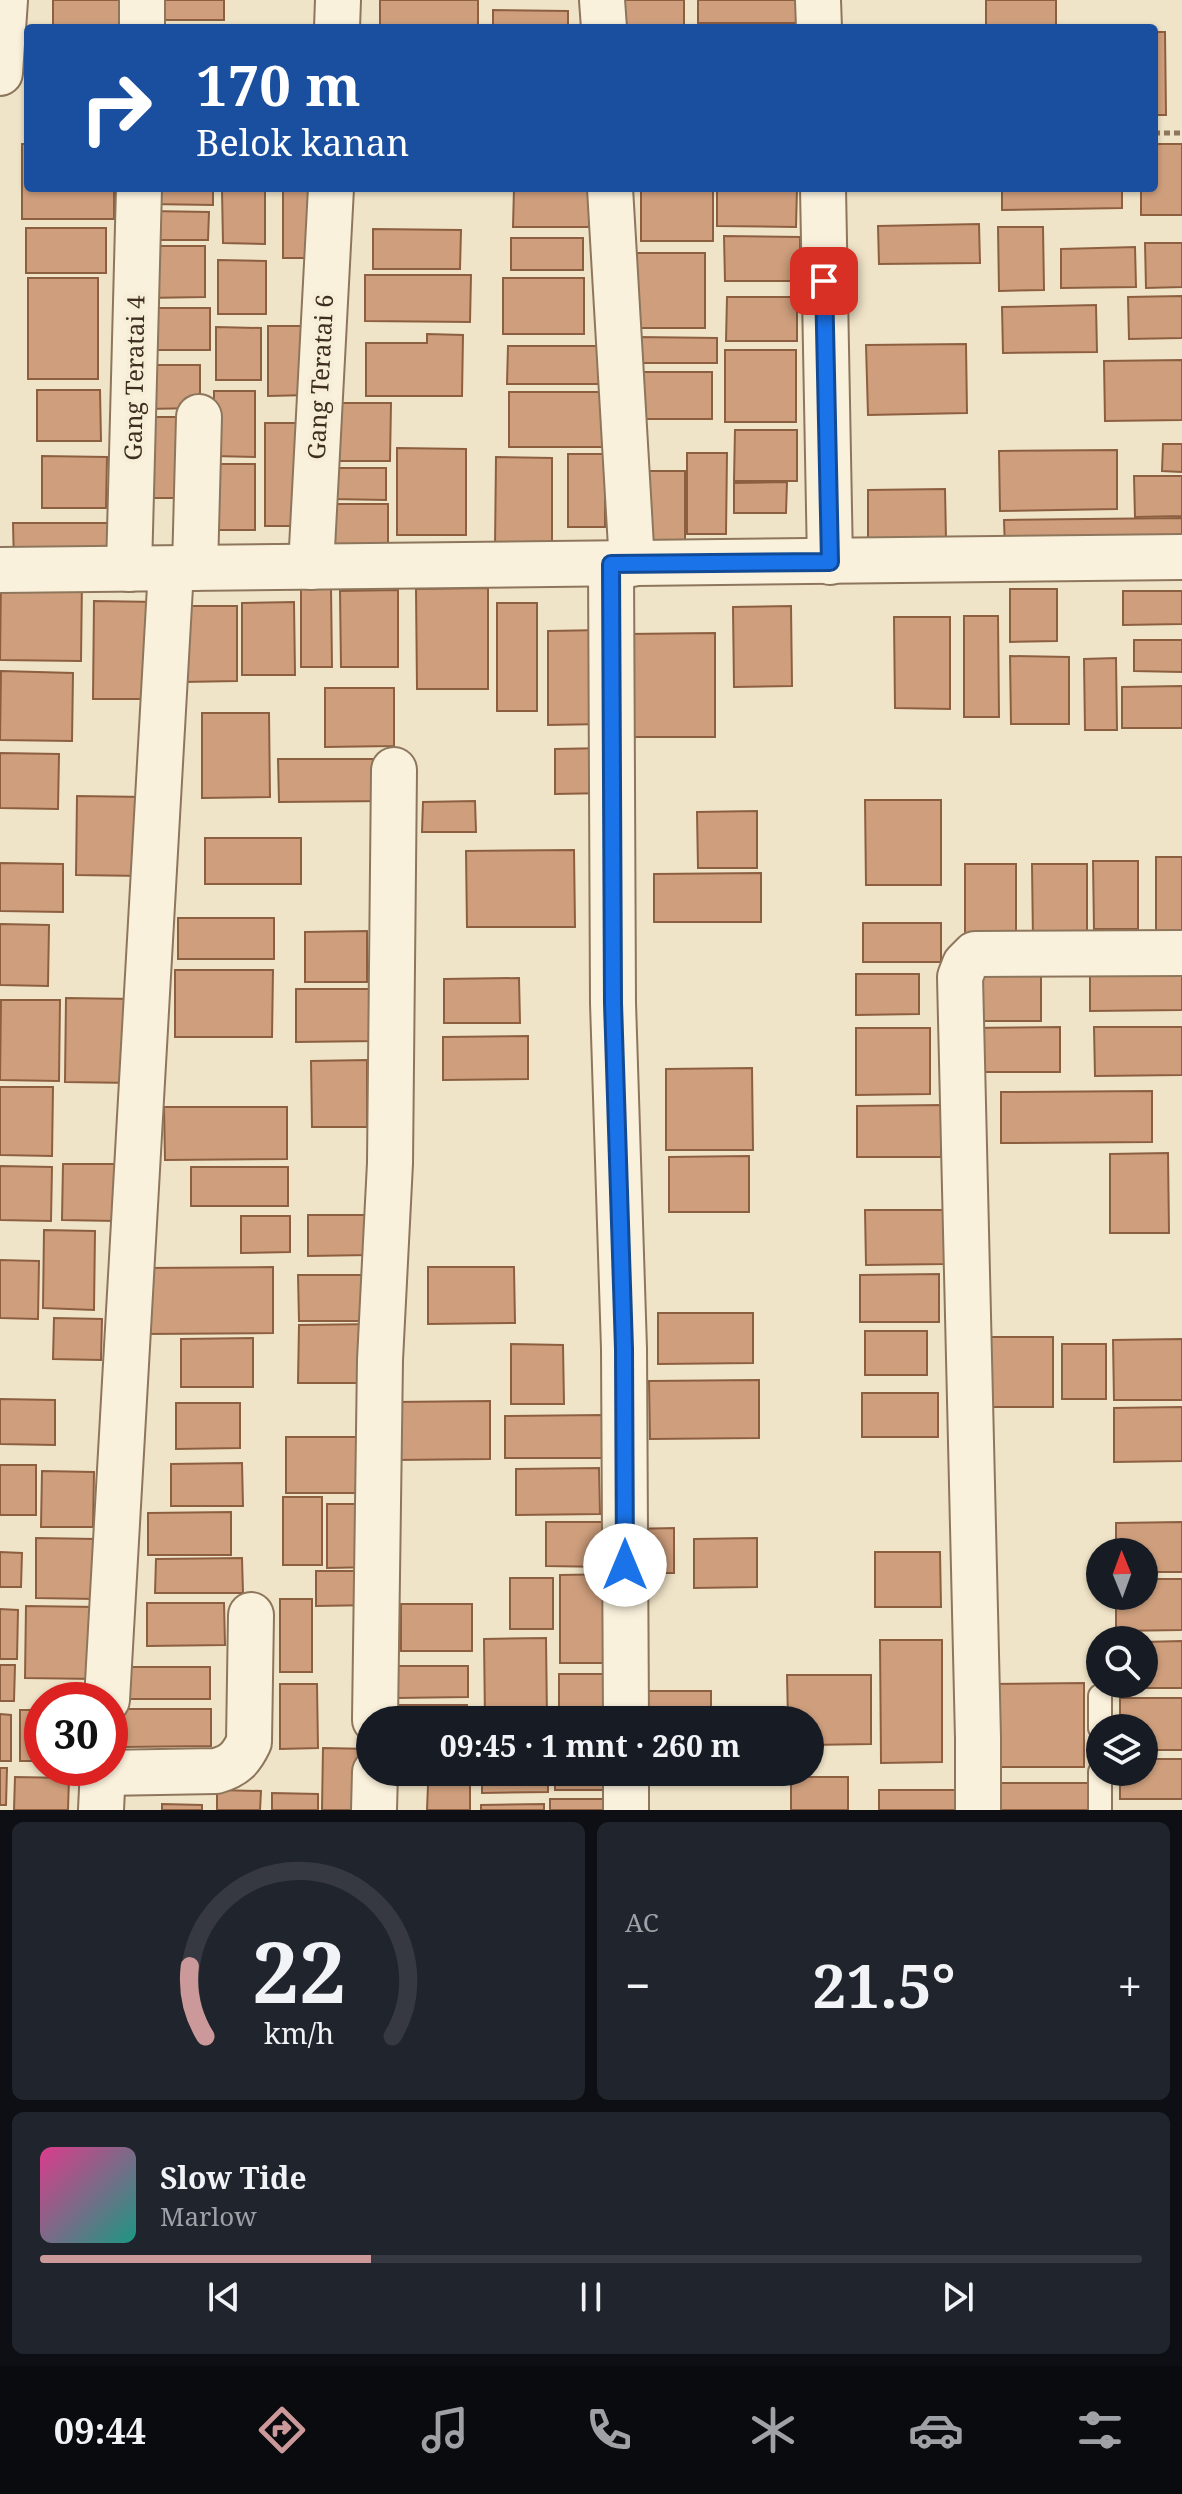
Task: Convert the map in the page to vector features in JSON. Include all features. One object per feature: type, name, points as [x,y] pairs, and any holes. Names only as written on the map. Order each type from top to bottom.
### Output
[{"type":"street","points":[[0,73],[5,0]]},
{"type":"street","points":[[142,0],[142,24]]},
{"type":"street","points":[[337,24],[338,0]]},
{"type":"street","points":[[602,0],[604,24]]},
{"type":"street","points":[[818,0],[819,24]]},
{"type":"street","name":"Gang Teratai 4","points":[[139,192],[137,357],[165,569]]},
{"type":"street","name":"Gang Teratai 6","points":[[311,567],[331,192]]},
{"type":"street","points":[[610,192],[622,564],[613,1003],[624,1349],[626,1706]]},
{"type":"street","points":[[823,192],[830,562]]},
{"type":"street","points":[[108,1682],[165,569],[199,417]]},
{"type":"street","points":[[0,570],[1182,557]]},
{"type":"street","points":[[375,1706],[380,1360],[390,1163],[394,770]]},
{"type":"street","points":[[978,1810],[960,977],[965,964],[975,954],[1182,953]]},
{"type":"street","points":[[128,1781],[216,1771],[232,1766],[242,1757],[249,1742],[251,1615]]},
{"type":"street","points":[[374,1810],[375,1786]]},
{"type":"street","points":[[626,1786],[626,1810]]},
{"type":"lane","points":[[1100,1786],[1100,1810]]},
{"type":"path","points":[[1158,133],[1182,133]]},
{"type":"building","points":[[53,0],[130,0],[130,24],[53,24]]},
{"type":"building","points":[[157,0],[224,0],[224,20],[157,20]]},
{"type":"building","points":[[380,0],[478,0],[478,24],[380,24]]},
{"type":"building","points":[[623,0],[684,0],[684,24],[623,24]]},
{"type":"building","points":[[698,0],[801,0],[800,23],[698,23]]},
{"type":"building","points":[[986,0],[1056,0],[1056,24],[986,24]]},
{"type":"building","points":[[493,10],[568,11],[568,24],[493,24]]},
{"type":"building","points":[[1158,32],[1165,32],[1166,115],[1158,115]]},
{"type":"building","points":[[22,144],[24,192],[114,192],[114,219],[22,219]]},
{"type":"building","points":[[1158,144],[1182,144],[1182,215],[1141,215],[1141,192],[1158,192]]},
{"type":"building","points":[[149,192],[213,192],[213,205],[149,204]]},
{"type":"building","points":[[222,192],[265,192],[265,244],[223,243]]},
{"type":"building","points":[[283,192],[319,192],[319,258],[283,258]]},
{"type":"building","points":[[514,192],[590,192],[589,227],[513,227]]},
{"type":"building","points":[[641,192],[713,192],[713,241],[641,241]]},
{"type":"building","points":[[717,192],[797,192],[796,227],[717,226]]},
{"type":"building","points":[[1002,192],[1122,192],[1122,208],[1002,210]]},
{"type":"building","points":[[148,211],[209,212],[208,240],[149,240]]},
{"type":"building","points":[[979,224],[980,263],[879,264],[878,226]]},
{"type":"building","points":[[998,227],[1043,227],[1044,290],[999,291]]},
{"type":"building","points":[[26,228],[106,228],[106,273],[26,273]]},
{"type":"building","points":[[373,229],[461,230],[460,269],[373,269]]},
{"type":"building","points":[[724,236],[800,237],[800,281],[725,281]]},
{"type":"building","points":[[511,238],[583,238],[583,270],[511,270]]},
{"type":"building","points":[[1145,243],[1182,243],[1182,287],[1146,288]]},
{"type":"building","points":[[145,246],[205,246],[205,297],[145,298]]},
{"type":"building","points":[[1135,247],[1136,287],[1061,288],[1061,249]]},
{"type":"building","points":[[637,253],[705,253],[705,328],[637,328]]},
{"type":"building","points":[[218,260],[266,261],[266,314],[218,314]]},
{"type":"building","points":[[365,275],[471,275],[470,322],[365,321]]},
{"type":"building","points":[[28,278],[98,278],[98,379],[28,379]]},
{"type":"building","points":[[503,278],[584,278],[584,334],[503,334]]},
{"type":"building","points":[[1182,296],[1182,338],[1129,339],[1128,297]]},
{"type":"building","points":[[727,297],[797,297],[797,341],[726,341]]},
{"type":"building","points":[[1096,305],[1097,352],[1003,353],[1002,307]]},
{"type":"building","points":[[150,308],[210,308],[210,350],[151,350]]},
{"type":"building","points":[[268,326],[309,326],[309,395],[268,396]]},
{"type":"building","points":[[216,327],[261,328],[261,380],[216,380]]},
{"type":"building","points":[[427,334],[463,335],[462,396],[366,396],[366,343],[427,343]]},
{"type":"building","points":[[637,337],[717,338],[717,363],[637,363]]},
{"type":"building","points":[[966,344],[967,413],[868,415],[866,345]]},
{"type":"building","points":[[508,346],[609,346],[609,384],[507,384]]},
{"type":"building","points":[[725,350],[796,350],[796,422],[725,422]]},
{"type":"building","points":[[1182,360],[1182,420],[1105,421],[1104,361]]},
{"type":"building","points":[[145,365],[200,365],[200,408],[145,409]]},
{"type":"building","points":[[642,372],[712,372],[712,419],[642,419]]},
{"type":"building","points":[[37,390],[100,390],[101,441],[37,441]]},
{"type":"building","points":[[214,391],[255,391],[255,457],[214,456]]},
{"type":"building","points":[[509,392],[605,392],[605,447],[509,447]]},
{"type":"building","points":[[334,403],[391,403],[390,461],[334,461]]},
{"type":"building","points":[[132,417],[189,417],[189,498],[133,498]]},
{"type":"building","points":[[265,423],[303,423],[304,526],[265,526]]},
{"type":"building","points":[[735,430],[797,430],[797,481],[734,481]]},
{"type":"building","points":[[1163,444],[1182,444],[1182,472],[1162,471]]},
{"type":"building","points":[[397,448],[466,449],[466,535],[397,535]]},
{"type":"building","points":[[1117,450],[1117,509],[1000,511],[999,451]]},
{"type":"building","points":[[687,453],[727,453],[726,534],[687,534]]},
{"type":"building","points":[[568,454],[605,454],[605,527],[568,527]]},
{"type":"building","points":[[42,456],[107,457],[106,508],[42,508]]},
{"type":"building","points":[[496,457],[552,458],[552,548],[495,548]]},
{"type":"building","points":[[206,464],[255,464],[255,530],[206,530]]},
{"type":"building","points":[[332,468],[386,468],[386,500],[332,499]]},
{"type":"building","points":[[634,471],[685,471],[685,540],[634,540]]},
{"type":"building","points":[[1134,476],[1182,476],[1182,516],[1135,517]]},
{"type":"building","points":[[787,482],[786,513],[734,513],[734,483]]},
{"type":"building","points":[[945,489],[946,540],[868,541],[868,490]]},
{"type":"building","points":[[322,504],[388,504],[388,562],[321,562]]},
{"type":"building","points":[[1182,518],[1182,548],[1005,550],[1004,520]]},
{"type":"building","points":[[13,523],[111,523],[111,565],[14,565]]},
{"type":"building","points":[[1,579],[82,580],[81,661],[0,660]]},
{"type":"building","points":[[301,586],[331,586],[332,667],[301,667]]},
{"type":"building","points":[[488,588],[488,689],[417,689],[416,589]]},
{"type":"building","points":[[1010,589],[1057,589],[1057,641],[1010,642]]},
{"type":"building","points":[[398,590],[398,667],[341,667],[340,591]]},
{"type":"building","points":[[1123,591],[1182,591],[1182,624],[1123,625]]},
{"type":"building","points":[[94,601],[157,602],[156,699],[93,699]]},
{"type":"building","points":[[294,602],[295,675],[242,675],[242,603]]},
{"type":"building","points":[[497,603],[537,603],[537,711],[497,711]]},
{"type":"building","points":[[183,606],[237,606],[237,681],[183,682]]},
{"type":"building","points":[[791,606],[792,686],[734,687],[733,607]]},
{"type":"building","points":[[964,616],[998,616],[999,717],[964,717]]},
{"type":"building","points":[[894,617],[950,617],[950,709],[895,708]]},
{"type":"building","points":[[603,630],[603,724],[548,725],[548,631]]},
{"type":"building","points":[[715,633],[715,737],[627,737],[627,634]]},
{"type":"building","points":[[1134,640],[1182,640],[1182,672],[1134,671]]},
{"type":"building","points":[[1010,656],[1069,657],[1069,724],[1011,724]]},
{"type":"building","points":[[1116,658],[1117,730],[1085,730],[1084,659]]},
{"type":"building","points":[[1,671],[73,673],[72,741],[0,740]]},
{"type":"building","points":[[1182,686],[1182,728],[1122,728],[1122,687]]},
{"type":"building","points":[[325,688],[394,688],[394,746],[325,747]]},
{"type":"building","points":[[202,713],[269,713],[270,797],[202,798]]},
{"type":"building","points":[[608,748],[608,793],[555,794],[555,749]]},
{"type":"building","points":[[0,753],[59,754],[58,809],[0,808]]},
{"type":"building","points":[[278,759],[388,759],[388,801],[279,802]]},
{"type":"building","points":[[77,796],[145,797],[144,876],[76,875]]},
{"type":"building","points":[[865,800],[941,800],[941,885],[866,885]]},
{"type":"building","points":[[475,801],[476,832],[422,832],[423,802]]},
{"type":"building","points":[[757,811],[757,868],[698,868],[697,812]]},
{"type":"building","points":[[205,838],[301,838],[301,884],[205,884]]},
{"type":"building","points":[[574,850],[575,927],[467,927],[466,851]]},
{"type":"building","points":[[1156,857],[1182,857],[1182,937],[1156,937]]},
{"type":"building","points":[[1093,861],[1138,861],[1138,929],[1094,929]]},
{"type":"building","points":[[0,863],[63,864],[63,912],[0,911]]},
{"type":"building","points":[[965,864],[1016,864],[1016,934],[965,934]]},
{"type":"building","points":[[1032,864],[1087,864],[1087,941],[1033,941]]},
{"type":"building","points":[[761,873],[761,922],[654,922],[654,874]]},
{"type":"building","points":[[178,918],[274,918],[274,959],[178,959]]},
{"type":"building","points":[[863,923],[941,923],[941,962],[863,962]]},
{"type":"building","points":[[0,924],[49,925],[48,986],[0,985]]},
{"type":"building","points":[[367,931],[367,982],[305,982],[305,932]]},
{"type":"building","points":[[1182,964],[1182,1010],[1090,1011],[1090,965]]},
{"type":"building","points":[[175,970],[273,970],[272,1037],[175,1037]]},
{"type":"building","points":[[856,974],[919,974],[919,1014],[856,1015]]},
{"type":"building","points":[[967,976],[1041,976],[1041,1021],[968,1021]]},
{"type":"building","points":[[519,978],[520,1023],[444,1023],[444,979]]},
{"type":"building","points":[[296,989],[376,989],[377,1041],[296,1042]]},
{"type":"building","points":[[66,998],[135,999],[134,1083],[65,1082]]},
{"type":"building","points":[[1,1000],[60,1000],[59,1081],[0,1080]]},
{"type":"building","points":[[1060,1027],[1060,1072],[967,1072],[967,1028]]},
{"type":"building","points":[[1094,1027],[1182,1027],[1182,1075],[1095,1076]]},
{"type":"building","points":[[856,1028],[930,1028],[930,1094],[856,1095]]},
{"type":"building","points":[[528,1036],[528,1079],[443,1080],[443,1037]]},
{"type":"building","points":[[367,1060],[367,1127],[312,1127],[311,1061]]},
{"type":"building","points":[[752,1068],[753,1150],[666,1150],[666,1069]]},
{"type":"building","points":[[0,1087],[53,1087],[52,1156],[0,1155]]},
{"type":"building","points":[[1152,1091],[1152,1142],[1001,1143],[1001,1092]]},
{"type":"building","points":[[941,1105],[941,1157],[857,1157],[857,1106]]},
{"type":"building","points":[[164,1107],[287,1107],[287,1159],[165,1160]]},
{"type":"building","points":[[1168,1153],[1169,1233],[1110,1233],[1110,1154]]},
{"type":"building","points":[[749,1156],[749,1212],[669,1212],[669,1157]]},
{"type":"building","points":[[63,1164],[117,1164],[116,1221],[62,1220]]},
{"type":"building","points":[[0,1166],[52,1167],[51,1221],[0,1220]]},
{"type":"building","points":[[191,1167],[288,1167],[288,1206],[191,1206]]},
{"type":"building","points":[[865,1210],[945,1210],[945,1264],[866,1265]]},
{"type":"building","points":[[308,1215],[370,1215],[370,1255],[308,1256]]},
{"type":"building","points":[[241,1216],[290,1216],[290,1252],[241,1253]]},
{"type":"building","points":[[44,1230],[95,1231],[94,1310],[43,1308]]},
{"type":"building","points":[[0,1260],[39,1261],[38,1319],[0,1318]]},
{"type":"building","points":[[273,1267],[273,1333],[145,1334],[145,1268]]},
{"type":"building","points":[[428,1267],[514,1267],[515,1323],[428,1324]]},
{"type":"building","points":[[939,1274],[939,1322],[860,1322],[860,1275]]},
{"type":"building","points":[[298,1275],[376,1275],[376,1321],[299,1321]]},
{"type":"building","points":[[658,1313],[753,1313],[753,1363],[658,1364]]},
{"type":"building","points":[[54,1318],[102,1319],[101,1360],[53,1359]]},
{"type":"building","points":[[377,1324],[377,1383],[298,1383],[299,1325]]},
{"type":"building","points":[[865,1331],[927,1331],[927,1375],[865,1375]]},
{"type":"building","points":[[974,1337],[1053,1337],[1053,1407],[974,1407]]},
{"type":"building","points":[[253,1338],[253,1387],[181,1387],[181,1339]]},
{"type":"building","points":[[1182,1339],[1182,1400],[1114,1400],[1113,1340]]},
{"type":"building","points":[[511,1344],[563,1345],[564,1404],[511,1404]]},
{"type":"building","points":[[1062,1344],[1106,1344],[1106,1399],[1062,1399]]},
{"type":"building","points":[[759,1380],[759,1438],[650,1439],[649,1381]]},
{"type":"building","points":[[862,1393],[938,1393],[938,1437],[862,1437]]},
{"type":"building","points":[[0,1399],[55,1400],[55,1445],[0,1444]]},
{"type":"building","points":[[490,1401],[490,1459],[394,1460],[394,1402]]},
{"type":"building","points":[[176,1403],[240,1403],[240,1448],[176,1449]]},
{"type":"building","points":[[1182,1407],[1182,1461],[1114,1462],[1114,1408]]},
{"type":"building","points":[[602,1415],[602,1458],[505,1458],[505,1416]]},
{"type":"building","points":[[286,1437],[375,1437],[375,1493],[286,1493]]},
{"type":"building","points":[[242,1463],[243,1506],[171,1506],[171,1464]]},
{"type":"building","points":[[0,1465],[36,1465],[36,1515],[0,1515]]},
{"type":"building","points":[[599,1468],[600,1514],[516,1515],[516,1469]]},
{"type":"building","points":[[42,1471],[94,1472],[93,1527],[41,1527]]},
{"type":"building","points":[[283,1497],[322,1497],[322,1565],[283,1565]]},
{"type":"building","points":[[327,1504],[374,1504],[375,1567],[327,1568]]},
{"type":"building","points":[[231,1512],[231,1555],[148,1555],[148,1513]]},
{"type":"building","points":[[546,1522],[609,1522],[609,1567],[546,1566]]},
{"type":"building","points":[[1182,1522],[1182,1572],[1158,1572],[1158,1538],[1116,1538],[1116,1523]]},
{"type":"building","points":[[674,1528],[674,1573],[630,1573],[630,1529]]},
{"type":"building","points":[[36,1538],[96,1539],[95,1599],[36,1598]]},
{"type":"building","points":[[757,1538],[757,1587],[694,1588],[694,1539]]},
{"type":"building","points":[[0,1552],[22,1553],[21,1587],[0,1587]]},
{"type":"building","points":[[875,1552],[940,1552],[941,1607],[875,1607]]},
{"type":"building","points":[[242,1558],[243,1593],[155,1593],[156,1559]]},
{"type":"building","points":[[316,1571],[374,1571],[374,1605],[316,1606]]},
{"type":"building","points":[[620,1574],[620,1663],[560,1663],[560,1575]]},
{"type":"building","points":[[510,1578],[553,1578],[553,1629],[510,1629]]},
{"type":"building","points":[[1158,1579],[1182,1579],[1182,1630],[1158,1630],[1158,1626],[1116,1626],[1116,1610],[1158,1610]]},
{"type":"building","points":[[280,1599],[312,1599],[312,1672],[280,1672]]},
{"type":"building","points":[[147,1603],[224,1603],[225,1645],[147,1646]]},
{"type":"building","points":[[401,1604],[472,1604],[472,1651],[401,1651]]},
{"type":"building","points":[[26,1606],[97,1607],[96,1679],[25,1678]]},
{"type":"building","points":[[0,1609],[18,1610],[17,1659],[0,1659]]},
{"type":"building","points":[[546,1638],[547,1706],[485,1706],[484,1639]]},
{"type":"building","points":[[880,1640],[942,1640],[942,1762],[881,1763]]},
{"type":"building","points":[[1182,1641],[1182,1688],[1158,1688],[1158,1642]]},
{"type":"building","points":[[0,1665],[15,1665],[14,1701],[0,1701]]},
{"type":"building","points":[[396,1666],[468,1666],[468,1697],[396,1698]]},
{"type":"building","points":[[123,1667],[210,1667],[210,1699],[128,1699],[128,1682],[123,1682]]},
{"type":"building","points":[[559,1674],[622,1674],[623,1706],[559,1706]]},
{"type":"building","points":[[787,1675],[871,1675],[871,1744],[824,1745],[824,1706],[788,1706]]},
{"type":"building","points":[[1084,1683],[1084,1767],[983,1767],[982,1684]]},
{"type":"building","points":[[280,1684],[317,1684],[318,1748],[280,1749]]},
{"type":"building","points":[[642,1691],[711,1691],[711,1706],[642,1706]]},
{"type":"building","points":[[1120,1698],[1182,1698],[1182,1750],[1158,1750],[1158,1714],[1120,1714]]},
{"type":"building","points":[[393,1705],[467,1705],[467,1706]]},
{"type":"building","points":[[128,1709],[211,1709],[211,1746],[128,1747]]},
{"type":"building","points":[[20,1710],[24,1710],[24,1761],[20,1761]]},
{"type":"building","points":[[0,1714],[11,1715],[11,1761],[0,1761]]},
{"type":"building","points":[[323,1748],[356,1749],[356,1786],[371,1786],[371,1810],[322,1810]]},
{"type":"building","points":[[1158,1759],[1182,1759],[1182,1799],[1120,1799],[1120,1786],[1158,1786]]},
{"type":"building","points":[[0,1768],[7,1768],[6,1805],[0,1805]]},
{"type":"building","points":[[15,1777],[24,1777],[24,1786],[69,1786],[68,1810],[14,1810]]},
{"type":"building","points":[[824,1777],[848,1777],[848,1810],[791,1810],[791,1786],[824,1786]]},
{"type":"building","points":[[985,1783],[1086,1783],[1086,1786],[1092,1786],[1092,1810],[985,1810]]},
{"type":"building","points":[[428,1786],[470,1786],[470,1810],[427,1810]]},
{"type":"building","points":[[482,1786],[548,1786],[548,1792],[482,1793]]},
{"type":"building","points":[[555,1786],[615,1786],[615,1790],[555,1790]]},
{"type":"building","points":[[217,1790],[261,1791],[260,1810],[217,1810]]},
{"type":"building","points":[[879,1790],[973,1790],[973,1810],[879,1810]]},
{"type":"building","points":[[272,1793],[318,1794],[318,1810],[272,1810]]},
{"type":"building","points":[[550,1799],[619,1799],[619,1810],[550,1810]]},
{"type":"building","points":[[162,1804],[202,1805],[202,1810],[162,1810]]},
{"type":"building","points":[[544,1804],[544,1810],[481,1810],[481,1805]]},
{"type":"route","points":[[625,1565],[624,1349],[613,1003],[611,564],[830,562],[824,281]]}]
